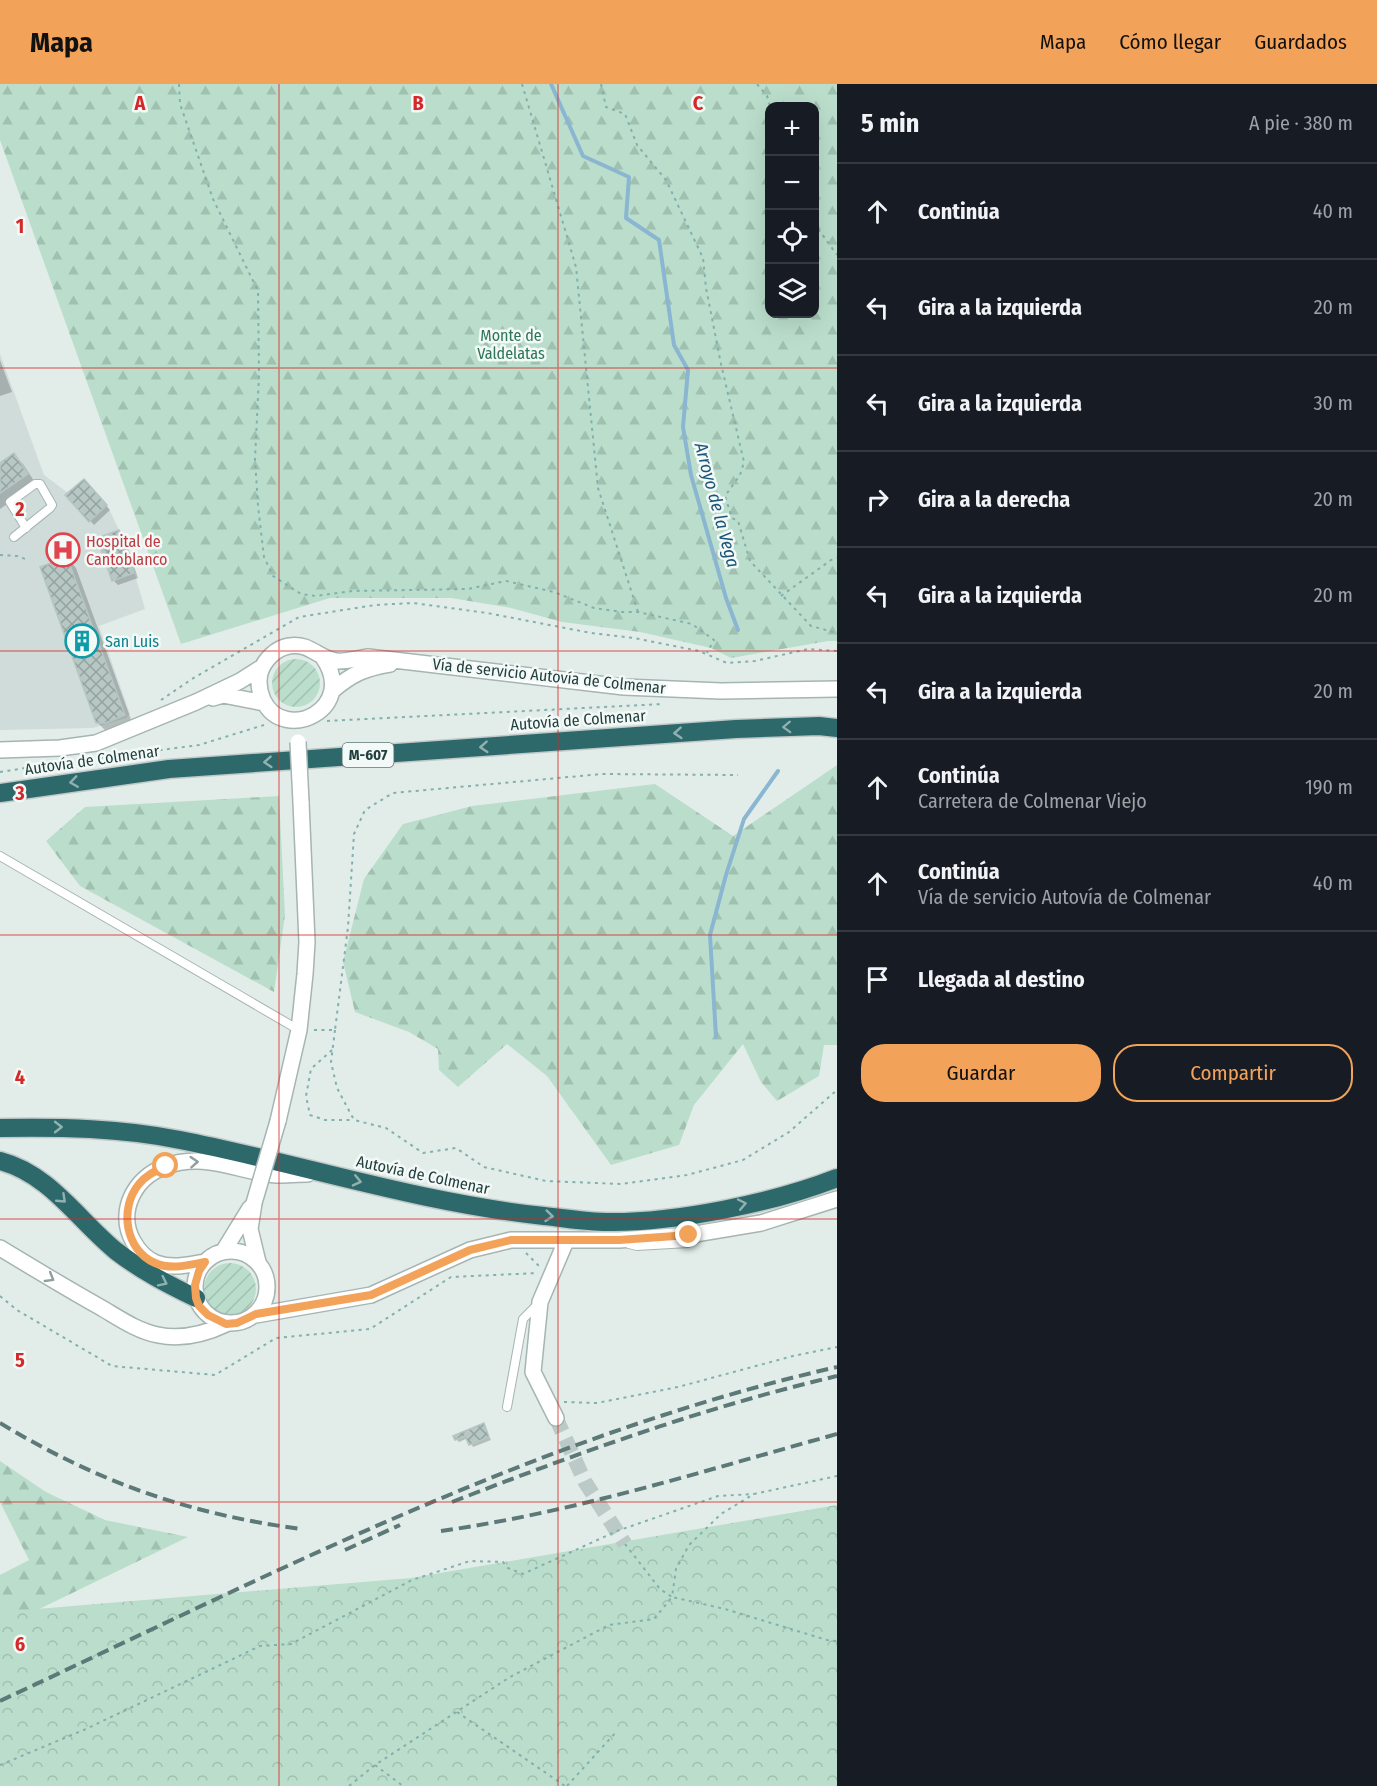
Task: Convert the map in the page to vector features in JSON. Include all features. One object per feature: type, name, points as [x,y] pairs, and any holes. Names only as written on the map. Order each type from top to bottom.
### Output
[{"type":"highway","name":"Autovía de Colmenar","points":[[0,794],[28,788],[169,769],[736,729],[819,726],[837,728]]},
{"type":"highway","name":"Autovía de Colmenar","points":[[0,1128],[64,1127],[117,1130],[178,1139],[441,1201],[501,1211],[606,1222],[693,1215],[762,1200],[837,1178]]},
{"type":"highway","points":[[0,1161],[30,1173],[52,1190],[114,1249],[151,1276],[196,1298]]},
{"type":"street","points":[[333,690],[331,672],[322,656],[313,649],[289,646],[268,657],[262,667],[259,685],[264,703],[278,716],[297,720],[309,718],[320,712],[328,702],[333,690],[351,675],[374,666],[405,661]]},
{"type":"street","name":"Vía de servicio Autovía de Colmenar","points":[[322,656],[337,661],[368,657],[624,687],[721,691],[837,689]]},
{"type":"street","points":[[0,750],[60,748],[96,743],[196,702],[240,681],[262,667]]},
{"type":"street","points":[[196,702],[223,695],[264,703]]},
{"type":"street","points":[[298,742],[309,718]]},
{"type":"street","points":[[258,1262],[250,1228],[254,1203],[278,1121],[299,1030],[307,942],[298,742],[286,719]]},
{"type":"street","points":[[205,1262],[176,1267],[165,1266],[144,1256],[137,1247],[127,1226],[126,1216],[137,1185],[145,1177],[166,1166],[213,1161],[276,1175],[322,1173]]},
{"type":"street","points":[[0,1248],[75,1293],[147,1332],[160,1336],[185,1336],[205,1333],[226,1324],[237,1323],[256,1314],[371,1295],[470,1250],[511,1240],[619,1240],[689,1235],[761,1223],[837,1199]]},
{"type":"street","points":[[223,1252],[254,1203]]},
{"type":"street","points":[[553,1411],[533,1372],[540,1302],[567,1241]]},
{"type":"street","points":[[226,1324],[208,1315],[199,1306],[196,1298],[195,1285],[199,1271],[205,1262],[216,1254],[236,1251],[248,1255],[266,1272],[267,1298],[256,1314]]},
{"type":"lane","points":[[14,537],[26,528],[52,505],[40,484],[35,484],[10,502],[26,528]]},
{"type":"lane","points":[[0,856],[299,1030]]},
{"type":"lane","points":[[507,1407],[523,1319],[540,1302]]},
{"type":"path","points":[[179,84],[180,105],[213,199],[258,291],[259,376],[255,459],[264,557],[273,576],[301,594],[316,596],[352,591],[468,589],[506,580],[554,591],[594,608],[638,612],[692,624],[714,640],[707,653]]},
{"type":"path","points":[[522,84],[576,267],[598,488],[638,612]]},
{"type":"path","points":[[601,84],[606,107],[625,114],[637,145],[666,180],[704,258],[706,288],[744,462],[741,475],[725,496],[732,518],[738,521],[750,561],[811,626],[837,633]]},
{"type":"path","points":[[757,84],[769,102]]},
{"type":"path","points":[[819,230],[837,255]]},
{"type":"path","points":[[0,555],[17,556],[28,560]]},
{"type":"path","points":[[781,596],[837,558]]},
{"type":"path","points":[[154,705],[192,679],[300,617],[375,605],[413,603],[487,613],[707,653],[727,663],[755,661],[808,649],[837,651]]},
{"type":"path","points":[[327,721],[670,704]]},
{"type":"path","points":[[93,758],[200,745],[264,725]]},
{"type":"path","points":[[0,772],[58,763]]},
{"type":"path","points":[[354,1120],[337,1088],[331,1062],[348,927],[354,834],[364,810],[393,793],[602,774],[738,775]]},
{"type":"path","points":[[299,1030],[335,1030]]},
{"type":"path","points":[[333,1050],[312,1070],[306,1096],[310,1115],[325,1120],[354,1120],[386,1128],[423,1153],[456,1148],[484,1167],[546,1181],[621,1184],[687,1175],[743,1160],[789,1132],[837,1090]]},
{"type":"path","points":[[553,1411],[563,1402],[597,1403],[678,1387],[793,1356],[837,1347]]},
{"type":"path","points":[[0,1765],[86,1729],[260,1646],[291,1644],[412,1580],[470,1561],[503,1562],[508,1568],[523,1574],[617,1531],[707,1499],[718,1496],[754,1494],[837,1476]]},
{"type":"path","points":[[349,1786],[375,1766],[510,1677],[609,1625],[654,1619],[672,1597],[676,1569],[689,1545],[721,1514],[754,1494]]},
{"type":"path","points":[[626,1544],[660,1589],[672,1597],[724,1609],[837,1641]]},
{"type":"path","points":[[458,1712],[566,1786],[618,1731]]},
{"type":"path","points":[[375,1766],[403,1786]]},
{"type":"shaded area","name":"Hospital de Cantoblanco","points":[[0,354],[44,475],[68,493],[84,479],[107,505],[134,571],[145,609],[99,626],[130,714],[126,718],[93,728],[0,730]]},
{"type":"green space","name":"Monte de Valdelatas","points":[[0,84],[837,84],[837,641],[731,658],[711,648],[640,632],[562,622],[511,608],[451,598],[330,598],[181,644],[0,140]]},
{"type":"green space","points":[[291,659],[301,659],[313,666],[320,678],[320,688],[313,700],[301,707],[291,707],[276,696],[272,688],[272,678],[283,663]]},
{"type":"green space","points":[[837,765],[837,1045],[824,1045],[819,1076],[777,1101],[761,1082],[743,1044],[694,1105],[679,1145],[611,1165],[547,1076],[507,1044],[458,1087],[439,1070],[438,1049],[409,1032],[355,1012],[343,962],[364,879],[403,824],[472,806],[655,784],[733,836]]},
{"type":"green space","points":[[279,796],[285,915],[274,992],[80,886],[46,841],[85,807]]},
{"type":"green space","points":[[230,1263],[244,1267],[252,1275],[256,1289],[252,1303],[244,1311],[230,1315],[216,1311],[208,1303],[204,1289],[208,1275],[216,1267]]},
{"type":"green space","points":[[0,1461],[46,1492],[105,1520],[188,1537],[0,1628],[0,1575],[29,1560],[0,1502]]},
{"type":"green space","points":[[837,1505],[837,1786],[0,1786],[0,1612],[411,1578]]},
{"type":"building","points":[[14,453],[28,474],[0,493],[0,463]]},
{"type":"building","points":[[84,479],[107,505],[89,522],[65,495]]},
{"type":"building","points":[[119,530],[134,573],[112,581],[97,538]]},
{"type":"building","name":"San Luis","points":[[67,557],[125,715],[106,723],[96,723],[40,567]]},
{"type":"building","points":[[484,1423],[489,1437],[469,1445],[465,1436],[455,1440],[453,1436]]},
{"type":"waterway","name":"Arroyo de la Vega","points":[[551,84],[583,156],[629,177],[626,218],[659,240],[674,345],[688,370],[683,427],[691,475],[726,598],[738,630]]},
{"type":"waterway","points":[[716,1037],[710,935],[744,819],[778,771]]},
{"type":"tunnel","points":[[556,1418],[585,1482],[625,1544]]},
{"type":"railway","points":[[0,1701],[307,1557],[514,1469],[620,1430],[727,1395],[837,1367]]},
{"type":"railway","points":[[452,1502],[642,1432],[739,1402],[837,1376]]},
{"type":"railway","points":[[0,1423],[72,1462],[145,1492],[220,1514],[301,1529]]},
{"type":"railway","points":[[441,1531],[491,1523],[591,1501],[690,1476],[837,1434]]},
{"type":"railway","points":[[345,1550],[400,1525]]},
{"type":"place","name":"Hospital de Cantoblanco","points":[[63,550]]},
{"type":"place","name":"San Luis","points":[[82,641]]},
{"type":"route","points":[[166,1166],[145,1177],[137,1185],[126,1216],[127,1226],[137,1247],[144,1256],[155,1263],[176,1267],[205,1262],[199,1271],[195,1285],[196,1298],[199,1306],[208,1315],[226,1324],[247,1320],[256,1314],[371,1295],[470,1250],[511,1240],[619,1240],[689,1235]]}]
